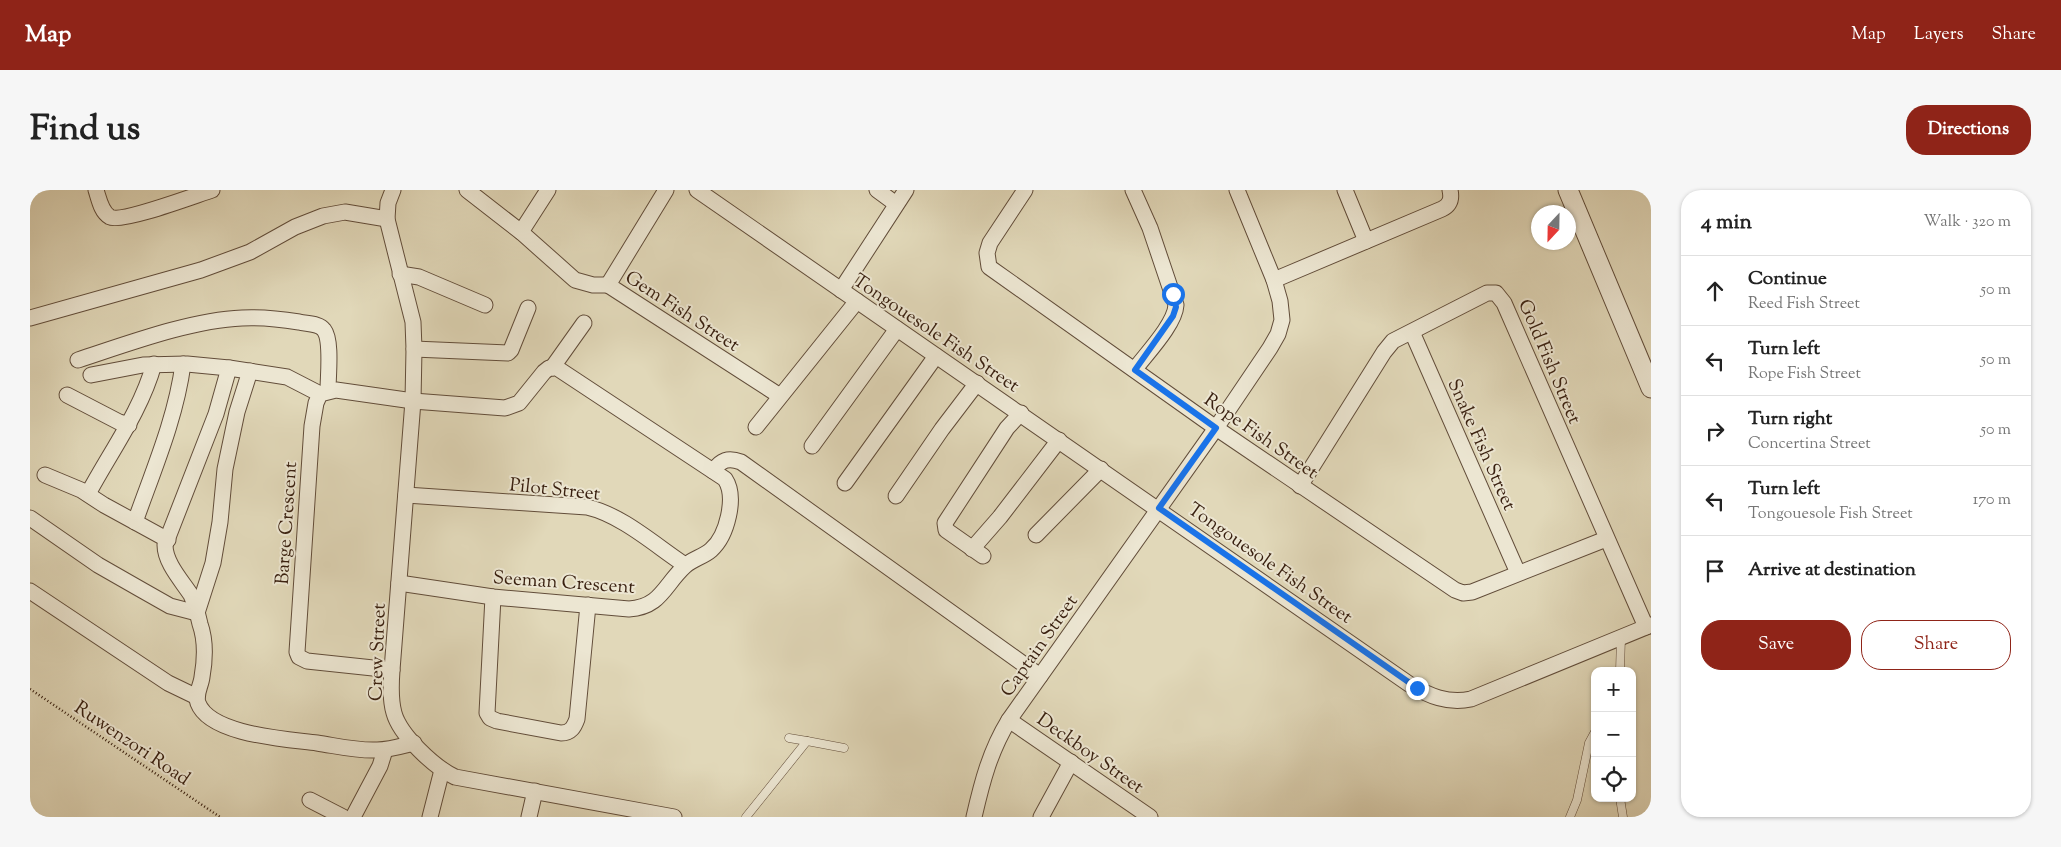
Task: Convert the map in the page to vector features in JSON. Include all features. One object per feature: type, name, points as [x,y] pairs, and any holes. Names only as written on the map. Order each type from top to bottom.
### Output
[{"type":"street","points":[[96,190],[104,212],[111,217],[121,218],[212,190]]},
{"type":"street","points":[[30,318],[201,270],[250,252],[322,216],[345,212],[387,219],[388,203],[393,190]]},
{"type":"street","points":[[467,190],[521,232],[576,280],[593,285],[608,285]]},
{"type":"street","points":[[521,232],[548,190]]},
{"type":"street","name":"Gem Fish Street","points":[[666,190],[608,285],[780,396]]},
{"type":"street","name":"Tongouesole Fish Street","points":[[697,190],[1159,508],[1410,684],[1440,698],[1455,701],[1471,699],[1648,626]]},
{"type":"street","points":[[876,190],[896,204]]},
{"type":"street","points":[[841,290],[906,190]]},
{"type":"street","name":"Rope Fish Street","points":[[1025,190],[990,243],[987,252],[989,267],[1300,486],[1460,592],[1472,592],[1606,539]]},
{"type":"street","points":[[1133,190],[1150,228],[1176,305],[1170,321],[1135,370]]},
{"type":"street","name":"Captain Street","points":[[974,817],[985,771],[996,741],[1009,720],[1216,428],[1278,334],[1282,320],[1274,280],[1237,190]]},
{"type":"street","points":[[1345,190],[1366,241]]},
{"type":"street","points":[[1274,280],[1442,210],[1448,205],[1450,190]]},
{"type":"street","points":[[1568,190],[1651,388]]},
{"type":"street","name":"Crew Street","points":[[387,219],[413,322],[414,349],[413,401],[391,691],[393,711],[402,730],[442,770],[462,778],[536,791],[623,812],[674,817]]},
{"type":"street","points":[[400,274],[419,277],[485,305]]},
{"type":"street","name":"Gold Fish Street","points":[[1300,486],[1387,347],[1396,339],[1487,293],[1494,292],[1501,297],[1606,539],[1648,626]]},
{"type":"street","points":[[756,427],[857,301]]},
{"type":"street","points":[[414,349],[508,353],[511,350],[528,308]]},
{"type":"street","points":[[78,360],[146,338],[197,325],[240,318],[278,318],[320,326],[325,331],[328,342],[324,392]]},
{"type":"street","points":[[91,376],[154,364],[183,364],[229,368],[287,377],[324,392],[336,390],[413,401],[498,408],[513,407],[524,399],[584,323]]},
{"type":"street","points":[[812,446],[897,329]]},
{"type":"street","name":"Snake Fish Street","points":[[1412,332],[1518,573]]},
{"type":"street","points":[[845,483],[936,356]]},
{"type":"street","points":[[88,494],[128,425],[148,385],[154,364]]},
{"type":"street","points":[[135,522],[172,411],[180,384],[183,364]]},
{"type":"street","points":[[229,368],[216,414],[165,550],[192,598],[197,612],[204,645],[202,679],[197,697],[198,704],[207,716],[232,728],[261,736],[356,749],[385,750],[414,743]]},
{"type":"street","name":"Seeman Crescent","points":[[400,583],[493,597],[629,609],[640,608],[658,598],[685,565],[711,550],[724,531],[730,511],[728,484],[725,479],[561,369],[548,370]]},
{"type":"street","points":[[197,612],[213,563],[226,461],[237,412],[250,371]]},
{"type":"street","points":[[896,496],[976,383]]},
{"type":"street","name":"Barge Crescent","points":[[324,392],[316,403],[312,426],[297,652],[299,657],[307,661],[392,670]]},
{"type":"street","points":[[67,395],[128,425]]},
{"type":"street","points":[[1021,413],[1002,436],[945,523],[946,530],[978,552],[1000,518],[1059,440]]},
{"type":"street","points":[[713,471],[724,460],[732,459],[741,462],[1040,676]]},
{"type":"street","points":[[1036,535],[1101,469]]},
{"type":"street","points":[[45,475],[88,494],[168,540]]},
{"type":"street","name":"Pilot Street","points":[[406,496],[599,510],[614,517],[685,565]]},
{"type":"street","points":[[30,518],[98,565],[132,585],[170,606],[197,612]]},
{"type":"street","points":[[30,591],[168,684],[197,697]]},
{"type":"street","points":[[493,597],[486,708],[488,715],[497,721],[562,733],[572,730],[578,719],[588,605]]},
{"type":"street","name":"Deckboy Street","points":[[1009,720],[1150,817]]},
{"type":"street","points":[[353,817],[380,766],[385,750]]},
{"type":"street","points":[[1041,817],[1071,762]]},
{"type":"street","points":[[430,817],[442,770]]},
{"type":"street","points":[[529,817],[536,791]]},
{"type":"street","points":[[310,800],[343,817]]},
{"type":"lane","points":[[1620,667],[1621,638]]},
{"type":"lane","points":[[789,738],[844,748]]},
{"type":"lane","points":[[1570,817],[1582,784],[1588,743],[1591,738]]},
{"type":"lane","points":[[746,817],[807,741]]},
{"type":"lane","points":[[1621,802],[1623,817]]},
{"type":"path","name":"Ruwenzori Road","points":[[30,689],[220,817]]},
{"type":"route","points":[[1173,294],[1176,307],[1173,316],[1135,370],[1216,428],[1159,508],[1417,688]]}]
